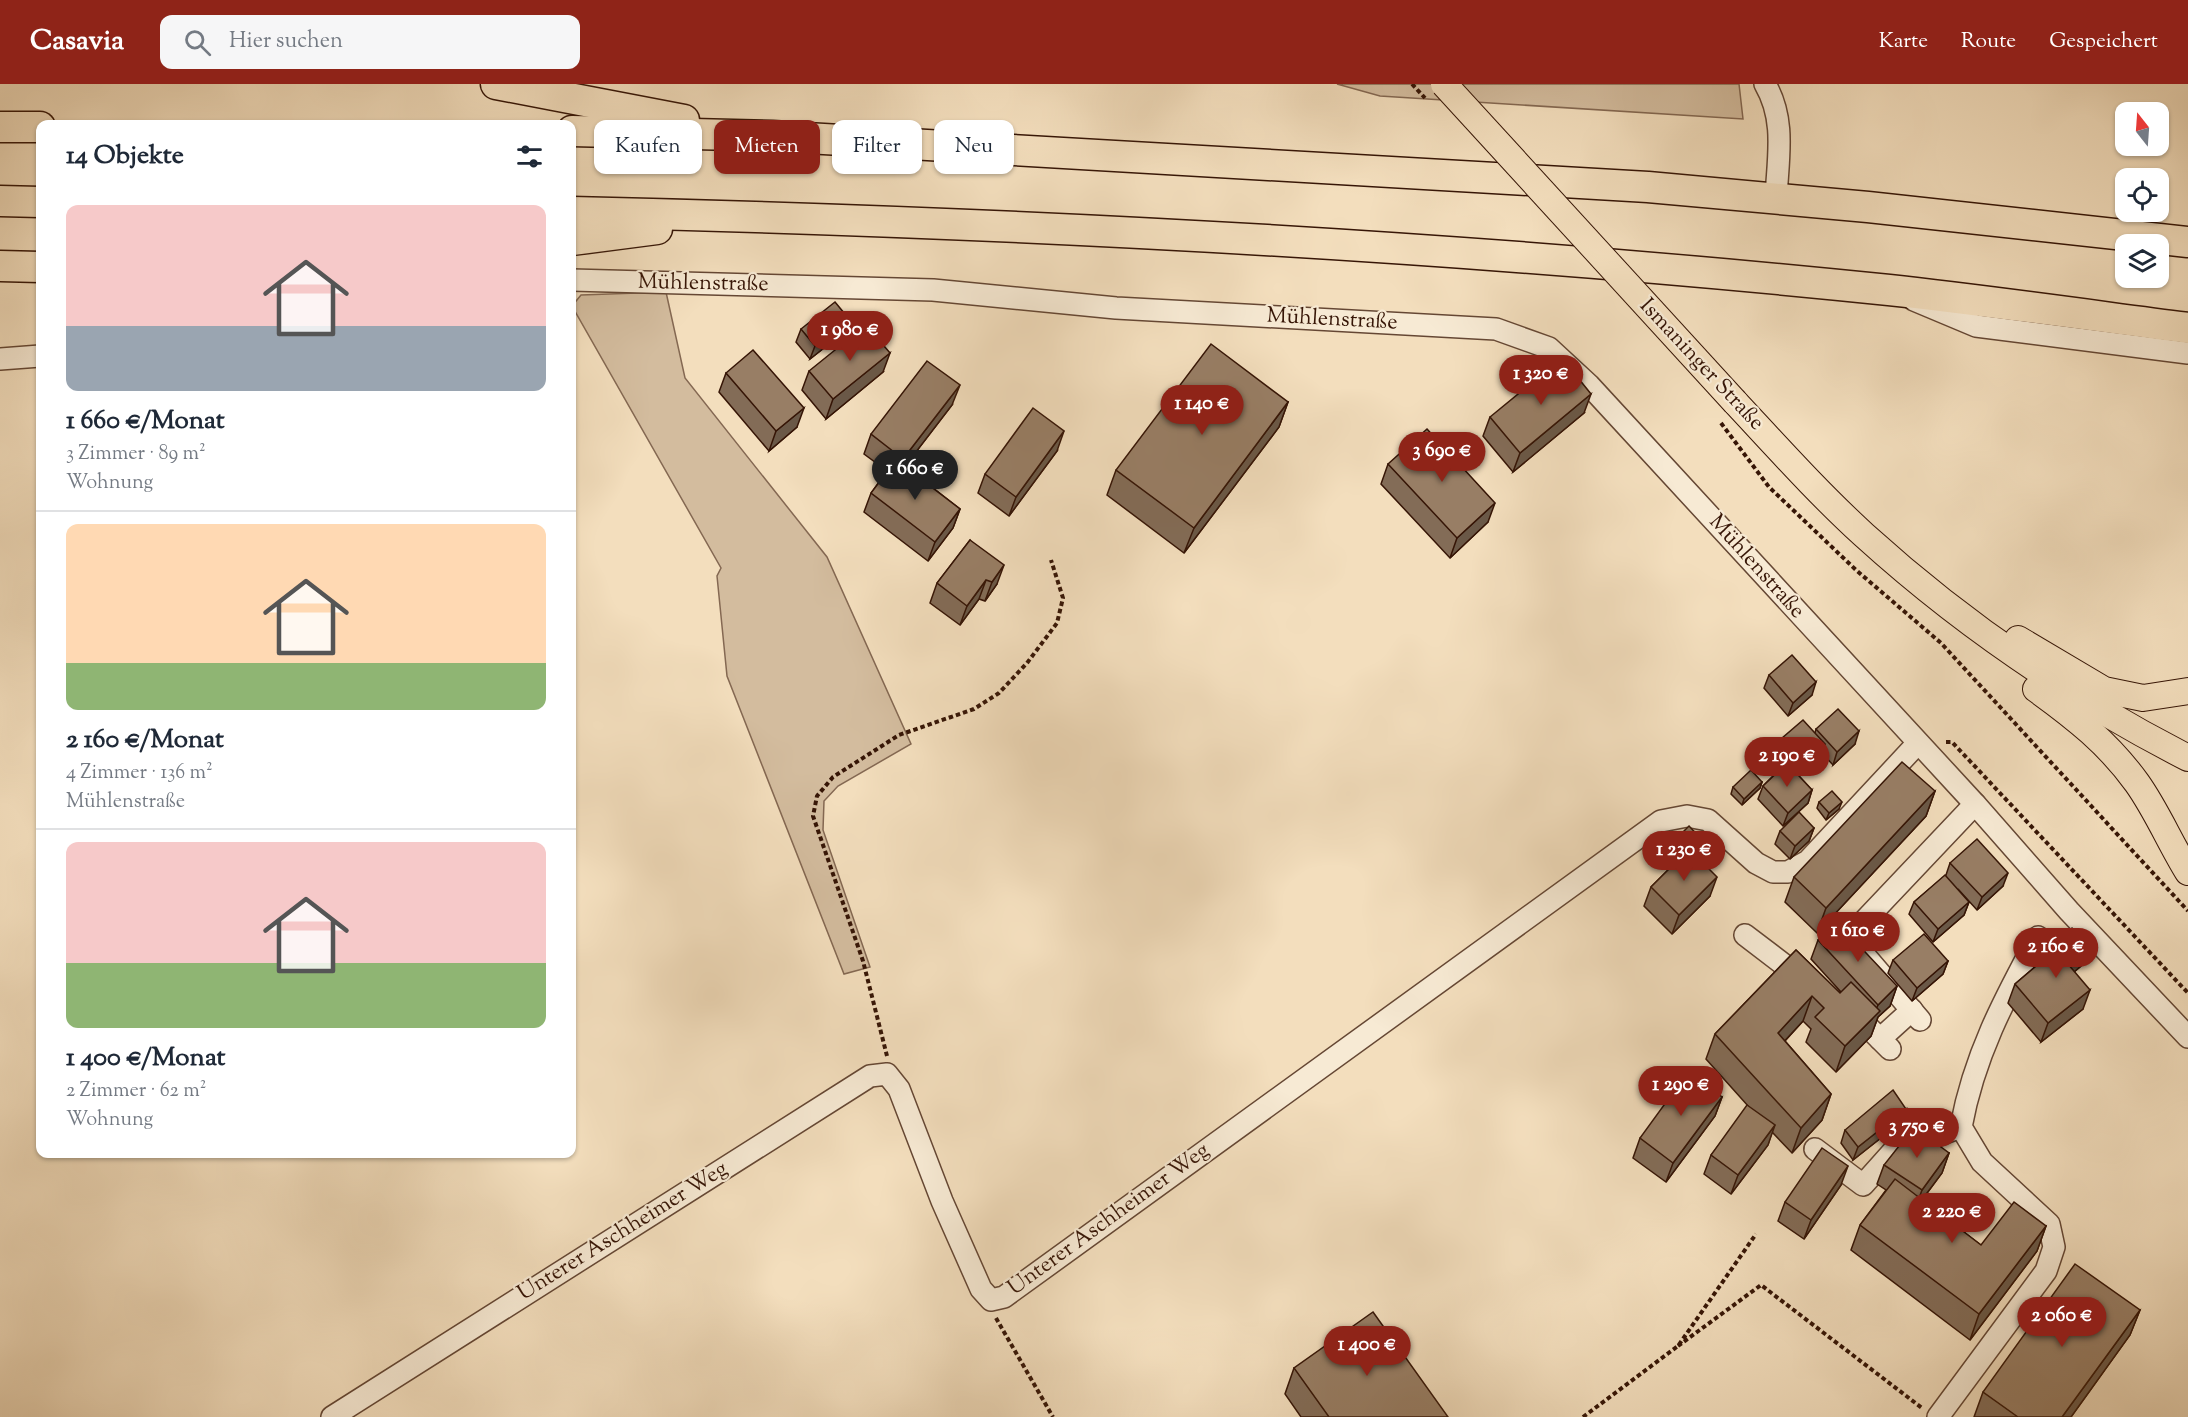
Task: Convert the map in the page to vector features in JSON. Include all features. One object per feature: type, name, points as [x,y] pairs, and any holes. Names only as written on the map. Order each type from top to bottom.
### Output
[{"type":"highway","points":[[496,84],[714,125]]},
{"type":"highway","points":[[0,127],[36,127]]},
{"type":"highway","points":[[576,131],[714,135]]},
{"type":"highway","points":[[820,139],[1389,171],[1776,198],[2188,242]]},
{"type":"highway","points":[[0,201],[36,202]]},
{"type":"highway","points":[[576,212],[764,216],[1282,241],[1682,271],[1891,290],[2188,327]]},
{"type":"highway","points":[[576,240],[764,216]]},
{"type":"highway","points":[[0,266],[36,267]]},
{"type":"main road","name":"Ismaninger Straße","points":[[1444,84],[1726,410],[1857,528],[1976,628]]},
{"type":"main road","points":[[1976,628],[2016,638],[2104,690],[2143,698],[2188,692]]},
{"type":"main road","points":[[1976,628],[2043,675],[2121,724],[2188,758]]},
{"type":"main road","points":[[1976,628],[2002,665],[2083,722],[2111,750],[2139,785],[2188,872]]},
{"type":"street","points":[[1765,84],[1776,103],[1779,127],[1776,198]]},
{"type":"street","name":"Mühlenstraße","points":[[576,280],[933,290],[1116,308],[1497,329],[1549,348],[1589,385],[1917,744],[1975,804],[2069,911],[2188,1037]]},
{"type":"street","points":[[1891,290],[1976,326],[2188,353]]},
{"type":"street","points":[[0,359],[36,356]]},
{"type":"street","name":"Unterer Aschheimer Weg","points":[[332,1417],[870,1076],[887,1074],[899,1089],[963,1250],[981,1289],[991,1300],[1004,1297],[1661,821],[1687,816],[1708,820],[1756,863],[1773,872],[1788,872],[1808,861],[1917,744]]},
{"type":"street","points":[[1840,1000],[1885,1044],[1916,1015],[1849,937],[1975,804]]},
{"type":"street","points":[[1744,934],[1817,990]]},
{"type":"street","points":[[1931,1414],[2046,1270],[2054,1247],[2049,1224],[1982,1162],[1961,1127],[1969,1086],[1995,1018],[2038,937]]},
{"type":"street","points":[[1815,1149],[1863,1185],[1905,1138],[1939,1135],[1961,1127]]},
{"type":"path","points":[[1726,410],[1769,487],[1856,570],[1941,644],[2188,911]]},
{"type":"path","points":[[887,1074],[888,1060],[863,961],[813,816],[817,796],[833,777],[883,743],[974,710],[999,693],[1027,663],[1057,623],[1063,598],[1050,560]]},
{"type":"path","points":[[1917,744],[1952,742],[2188,993]]},
{"type":"path","points":[[1678,1346],[1756,1234]]},
{"type":"path","points":[[1582,1417],[1761,1285],[1931,1414]]},
{"type":"path","points":[[991,1300],[997,1321],[1053,1417]]},
{"type":"shaded area","points":[[1337,84],[1739,84],[1743,119],[1380,96]]},
{"type":"shaded area","points":[[666,292],[685,378],[827,557],[911,744],[838,786],[824,801],[823,830],[870,967],[844,974],[727,676],[717,576],[721,568],[576,313],[576,301],[581,295]]},
{"type":"building","points":[[835,302],[849,319],[815,346],[801,329]]},
{"type":"building","points":[[866,325],[890,353],[833,399],[809,371]]},
{"type":"building","points":[[1211,344],[1288,402],[1194,528],[1116,470]]},
{"type":"building","points":[[753,350],[804,408],[776,431],[726,373]]},
{"type":"building","points":[[1562,358],[1591,394],[1520,453],[1490,417]]},
{"type":"building","points":[[927,361],[960,385],[903,459],[871,434]]},
{"type":"building","points":[[1033,408],[1064,431],[1016,497],[985,474]]},
{"type":"building","points":[[1427,429],[1495,503],[1457,538],[1388,464]]},
{"type":"building","points":[[896,460],[960,509],[935,542],[871,493]]},
{"type":"building","points":[[970,540],[1004,565],[992,582],[986,580],[967,606],[937,583]]},
{"type":"building","points":[[1792,655],[1816,682],[1793,703],[1769,675]]},
{"type":"building","points":[[1838,709],[1859,731],[1837,752],[1816,729]]},
{"type":"building","points":[[1803,720],[1825,744],[1796,769],[1774,745]]},
{"type":"building","points":[[1902,762],[1935,791],[1826,908],[1794,877]]},
{"type":"building","points":[[1787,763],[1812,790],[1788,813],[1763,786]]},
{"type":"building","points":[[1751,770],[1762,782],[1744,799],[1733,787]]},
{"type":"building","points":[[1832,791],[1842,802],[1829,813],[1819,802]]},
{"type":"building","points":[[1799,812],[1814,828],[1795,846],[1780,831]]},
{"type":"building","points":[[1689,826],[1707,845],[1696,856],[1689,849],[1678,859],[1667,848]]},
{"type":"building","points":[[1977,839],[2008,873],[1982,897],[1950,863]]},
{"type":"building","points":[[1689,849],[1717,877],[1679,915],[1651,887]]},
{"type":"building","points":[[1945,875],[1969,902],[1938,929],[1914,902]]},
{"type":"building","points":[[1837,922],[1897,986],[1878,1005],[1818,940]]},
{"type":"building","points":[[2072,928],[2088,946],[2068,964],[2090,990],[2048,1023],[2015,984],[2057,948],[2054,945]]},
{"type":"building","points":[[1924,934],[1948,961],[1917,988],[1893,960]]},
{"type":"building","points":[[1796,950],[1840,993],[1851,982],[1880,1011],[1845,1046],[1815,1017],[1824,1008],[1812,996],[1778,1033],[1831,1094],[1801,1128],[1715,1034]]},
{"type":"building","points":[[1688,1072],[1722,1097],[1673,1163],[1640,1138]]},
{"type":"building","points":[[1893,1090],[1906,1109],[1858,1147],[1845,1130]]},
{"type":"building","points":[[1747,1105],[1775,1125],[1738,1175],[1711,1155]]},
{"type":"building","points":[[1914,1127],[1949,1153],[1922,1190],[1884,1165]]},
{"type":"building","points":[[1822,1148],[1848,1166],[1811,1220],[1785,1202]]},
{"type":"building","points":[[1895,1179],[1981,1245],[2014,1202],[2046,1226],[1979,1314],[1860,1225]]},
{"type":"building","points":[[2075,1264],[2140,1310],[2062,1417],[2018,1417],[1983,1392]]},
{"type":"building","points":[[1373,1312],[1448,1417],[1329,1417],[1294,1368]]}]
